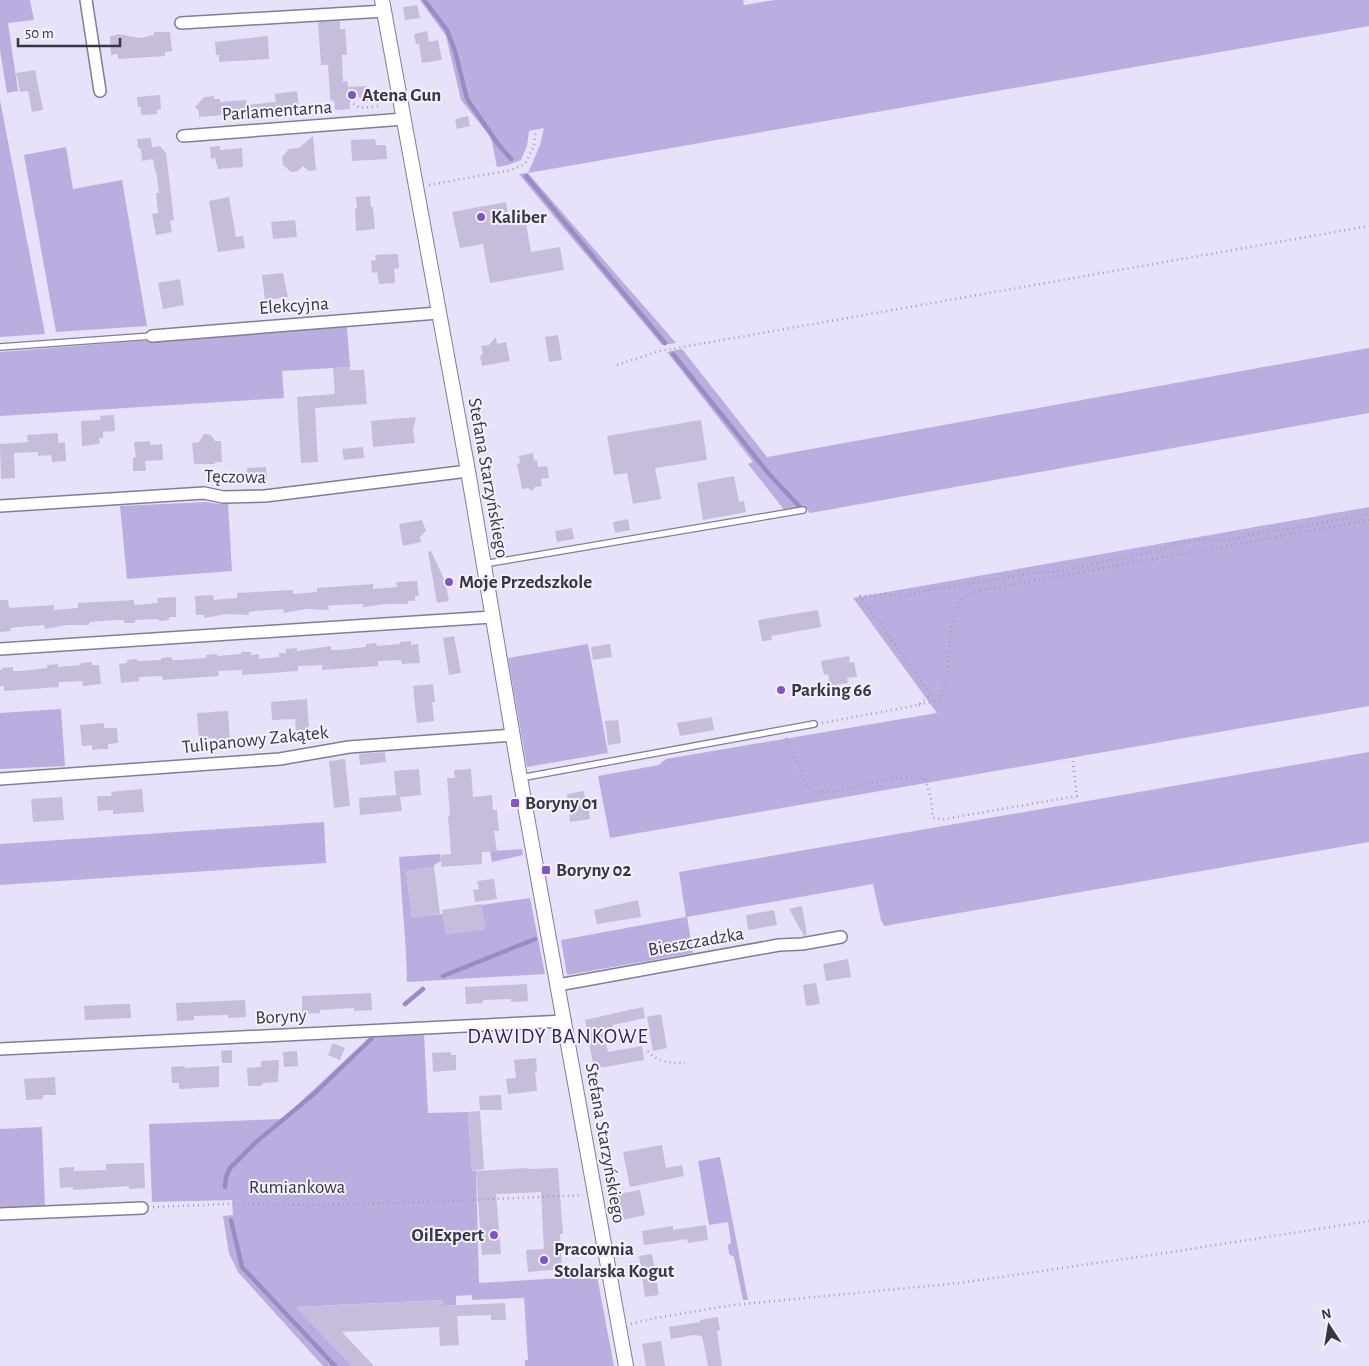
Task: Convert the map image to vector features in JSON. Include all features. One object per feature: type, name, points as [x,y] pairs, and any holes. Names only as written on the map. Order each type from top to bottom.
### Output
[{"type":"street","points":[[86,0],[100,91]]},
{"type":"street","name":"Stefana Starzyńskiego","points":[[181,23],[384,5],[404,119],[420,195],[438,313],[468,471],[520,778],[626,1366]]},
{"type":"street","name":"Parlamentarna","points":[[183,136],[404,119]]},
{"type":"street","name":"Elekcyjna","points":[[152,336],[438,313]]},
{"type":"street","name":"Tęczowa","points":[[0,506],[204,493],[223,497],[266,496],[468,471]]},
{"type":"street","points":[[0,649],[492,616]]},
{"type":"street","name":"Tulipanowy Zakątek","points":[[0,779],[280,759],[349,747],[513,735]]},
{"type":"street","name":"Bieszczadzka","points":[[558,985],[779,945],[802,944],[842,937]]},
{"type":"street","name":"Boryny","points":[[0,1049],[565,1020]]},
{"type":"street","points":[[0,1214],[142,1208]]},
{"type":"lane","points":[[0,347],[152,336]]},
{"type":"lane","points":[[484,564],[803,510]]},
{"type":"lane","points":[[520,778],[814,724]]},
{"type":"path","points":[[349,101],[360,108],[380,106]]},
{"type":"path","points":[[420,195],[511,170],[525,164],[534,146],[536,130]]},
{"type":"path","points":[[617,365],[660,351],[1369,226]]},
{"type":"path","points":[[918,705],[930,694],[860,596],[885,594],[904,596],[929,590],[1034,573],[1056,572],[1157,551],[1186,541],[1229,540],[1267,531],[1283,530],[1369,514]]},
{"type":"path","points":[[814,724],[939,700],[944,692],[948,668],[948,642],[957,606],[965,596],[978,591],[1369,520]]},
{"type":"path","points":[[781,730],[806,782],[814,792],[837,791],[893,778],[925,778],[931,799],[933,818],[944,819],[1077,796],[1072,756]]},
{"type":"path","points":[[648,1051],[660,1061],[685,1063]]},
{"type":"path","name":"Rumiankowa","points":[[142,1208],[225,1204],[320,1205],[426,1202],[568,1197],[594,1194]]},
{"type":"path","points":[[619,1327],[655,1318],[733,1305],[959,1283],[1369,1221]]},
{"type":"shaded area","points":[[0,0],[30,0],[34,20],[8,23],[18,91],[7,93],[0,50]]},
{"type":"shaded area","points":[[420,0],[743,0],[744,5],[775,0],[1369,0],[1369,26],[528,173],[540,145],[544,128],[529,131],[527,146],[521,160],[497,167],[489,135],[461,100],[446,36]]},
{"type":"shaded area","points":[[0,100],[45,334],[0,337]]},
{"type":"shaded area","points":[[66,147],[73,189],[122,180],[147,326],[56,332],[24,155]]},
{"type":"shaded area","points":[[528,173],[676,343],[662,345],[519,174]]},
{"type":"shaded area","points":[[347,327],[350,367],[282,371],[284,398],[0,416],[0,352],[212,335]]},
{"type":"shaded area","points":[[1369,348],[1369,413],[810,513],[805,507],[785,511],[748,464],[753,462],[667,352],[682,349],[767,457]]},
{"type":"shaded area","points":[[206,502],[228,503],[232,571],[127,579],[120,506]]},
{"type":"shaded area","points":[[1369,507],[1369,706],[610,838],[598,776],[659,765],[666,759],[937,713],[853,598]]},
{"type":"shaded area","points":[[588,644],[608,753],[527,767],[508,658]]},
{"type":"shaded area","points":[[61,709],[65,766],[0,769],[0,713]]},
{"type":"shaded area","points":[[1369,752],[1369,842],[884,926],[873,884],[687,917],[693,953],[567,975],[561,940],[686,917],[679,872]]},
{"type":"shaded area","points":[[324,822],[326,863],[0,885],[0,844]]},
{"type":"shaded area","points":[[522,849],[523,855],[492,862],[490,851]]},
{"type":"shaded area","points":[[440,854],[441,861],[434,865],[434,867],[406,871],[412,917],[443,914],[446,934],[485,929],[481,905],[530,898],[545,974],[407,982],[399,857]]},
{"type":"shaded area","points":[[424,1033],[428,1113],[468,1112],[472,1171],[476,1171],[479,1283],[597,1276],[614,1366],[525,1366],[525,1360],[528,1360],[524,1298],[472,1300],[472,1295],[456,1296],[456,1305],[443,1306],[442,1300],[296,1307],[352,1366],[323,1366],[238,1272],[229,1253],[223,1216],[233,1215],[232,1200],[152,1202],[149,1124],[282,1119],[371,1036]]},
{"type":"shaded area","points":[[42,1127],[45,1207],[0,1209],[0,1129]]},
{"type":"shaded area","points":[[720,1157],[748,1300],[743,1300],[734,1257],[729,1254],[728,1245],[731,1243],[728,1222],[709,1225],[698,1161]]},
{"type":"building","points":[[417,5],[420,18],[405,20],[403,7]]},
{"type":"building","points":[[340,21],[340,29],[345,29],[347,55],[342,55],[343,82],[347,81],[348,87],[366,86],[375,93],[366,103],[348,88],[350,109],[335,110],[334,100],[331,101],[330,96],[328,65],[321,65],[318,22]]},
{"type":"building","points":[[427,31],[429,42],[438,40],[442,60],[422,63],[419,44],[416,44],[414,34]]},
{"type":"building","points":[[154,32],[170,32],[172,51],[165,52],[165,56],[118,59],[118,54],[111,55],[110,36],[117,34],[141,38],[154,35]]},
{"type":"building","points":[[268,36],[269,59],[219,62],[219,55],[216,55],[215,42]]},
{"type":"building","points":[[35,70],[43,110],[32,112],[28,91],[20,92],[16,73]]},
{"type":"building","points":[[297,91],[299,108],[276,110],[275,94]]},
{"type":"building","points":[[160,95],[161,109],[157,110],[157,114],[141,115],[141,107],[138,107],[137,97]]},
{"type":"building","points":[[214,96],[214,99],[220,99],[220,102],[246,100],[246,105],[275,102],[276,116],[236,119],[236,114],[199,117],[199,111],[195,107],[204,97]]},
{"type":"building","points":[[468,116],[470,126],[457,129],[455,119]]},
{"type":"building","points":[[313,136],[316,170],[309,171],[303,166],[298,171],[291,172],[283,165],[282,157],[289,149],[299,148]]},
{"type":"building","points":[[151,138],[152,147],[160,146],[166,153],[174,220],[170,221],[172,232],[156,235],[152,214],[158,213],[156,193],[159,193],[156,171],[153,159],[142,161],[141,149],[138,148],[137,139]]},
{"type":"building","points":[[375,139],[376,145],[386,145],[387,159],[352,161],[351,140]]},
{"type":"building","points":[[220,146],[220,150],[242,148],[243,167],[218,169],[215,158],[211,159],[210,147]]},
{"type":"building","points":[[370,196],[375,229],[356,231],[356,197]]},
{"type":"building","points":[[229,197],[236,237],[243,236],[245,248],[218,252],[209,201]]},
{"type":"building","points":[[506,202],[510,225],[526,223],[531,252],[560,247],[564,270],[490,283],[483,244],[460,248],[452,212]]},
{"type":"building","points":[[295,220],[297,237],[273,239],[271,222]]},
{"type":"building","points":[[398,254],[399,268],[394,269],[395,283],[379,284],[377,272],[372,273],[371,261],[376,260],[375,255]]},
{"type":"building","points":[[283,273],[288,297],[265,300],[262,275]]},
{"type":"building","points":[[180,279],[184,305],[163,309],[158,283]]},
{"type":"building","points":[[558,335],[562,360],[549,362],[545,337]]},
{"type":"building","points":[[496,337],[497,344],[506,342],[510,361],[482,366],[480,356],[483,354],[481,346],[489,345]]},
{"type":"building","points":[[350,367],[350,370],[364,370],[367,404],[315,408],[318,462],[301,463],[297,397],[335,394],[333,368]]},
{"type":"building","points":[[114,415],[115,431],[103,432],[103,438],[99,438],[100,444],[82,446],[81,421],[101,420],[100,416]]},
{"type":"building","points":[[416,417],[413,430],[415,443],[373,447],[371,421]]},
{"type":"building","points":[[701,420],[707,460],[655,468],[661,499],[633,504],[627,473],[614,475],[607,436]]},
{"type":"building","points":[[58,433],[58,443],[65,442],[66,461],[52,462],[51,455],[38,456],[38,452],[14,453],[15,478],[1,479],[0,444],[28,442],[27,435]]},
{"type":"building","points":[[204,434],[211,435],[215,441],[221,441],[222,462],[194,464],[192,443],[199,442]]},
{"type":"building","points":[[150,441],[150,445],[162,444],[163,460],[145,461],[146,471],[133,471],[133,458],[136,457],[134,442]]},
{"type":"building","points":[[363,447],[364,458],[344,460],[342,449]]},
{"type":"building","points":[[533,453],[534,461],[537,460],[538,467],[547,466],[549,478],[541,479],[542,486],[535,487],[532,491],[528,488],[522,489],[517,464],[520,463],[519,456]]},
{"type":"building","points":[[266,467],[267,481],[248,482],[247,468]]},
{"type":"building","points":[[734,476],[739,502],[744,501],[746,512],[703,520],[697,483]]},
{"type":"building","points":[[628,519],[630,530],[615,533],[613,522]]},
{"type":"building","points":[[422,520],[426,531],[420,537],[421,542],[403,546],[399,524]]},
{"type":"building","points":[[572,528],[574,539],[557,542],[555,531]]},
{"type":"building","points":[[431,551],[445,581],[449,601],[437,603],[428,552]]},
{"type":"building","points":[[417,581],[419,596],[415,596],[415,601],[408,601],[408,604],[363,607],[363,604],[336,605],[328,606],[329,610],[306,609],[284,613],[283,609],[249,612],[249,615],[226,614],[204,618],[204,615],[196,615],[195,596],[213,595],[214,600],[237,598],[237,593],[293,590],[293,594],[317,592],[317,588],[373,584],[373,589],[397,587],[396,582]]},
{"type":"building","points":[[176,597],[176,617],[169,617],[169,620],[135,620],[135,623],[124,623],[124,620],[116,620],[89,622],[89,625],[67,625],[45,629],[44,625],[10,628],[11,631],[0,632],[0,600],[8,600],[9,608],[54,605],[54,610],[78,608],[78,603],[134,600],[134,605],[158,603],[157,598]]},
{"type":"building","points":[[818,610],[821,627],[771,636],[772,640],[762,641],[758,620]]},
{"type":"building","points":[[454,636],[461,673],[449,675],[443,638]]},
{"type":"building","points":[[411,641],[411,645],[418,644],[420,663],[402,664],[401,660],[378,661],[378,666],[322,670],[322,665],[298,666],[298,671],[242,675],[242,670],[218,671],[219,676],[163,680],[162,676],[139,677],[139,681],[121,683],[119,664],[127,663],[127,660],[161,660],[161,658],[171,657],[172,660],[179,660],[206,658],[206,655],[241,654],[241,652],[251,652],[251,655],[259,654],[259,659],[279,657],[279,653],[286,653],[286,649],[297,648],[297,651],[331,646],[331,650],[339,650],[366,647],[366,644],[376,643],[377,646]]},
{"type":"building","points":[[610,644],[612,657],[593,660],[591,647]]},
{"type":"building","points":[[849,656],[850,663],[854,662],[857,677],[847,678],[848,683],[830,686],[828,674],[824,675],[821,661]]},
{"type":"building","points":[[92,662],[92,665],[99,665],[101,684],[83,686],[82,681],[59,682],[59,687],[4,691],[4,686],[0,686],[0,670],[2,668],[13,667],[13,671],[21,671],[47,668],[47,665],[58,664],[58,667]]},
{"type":"building","points":[[433,684],[435,702],[432,702],[434,721],[417,723],[413,686]]},
{"type":"building","points":[[307,699],[309,730],[296,731],[295,719],[272,720],[271,702]]},
{"type":"building","points":[[228,711],[230,740],[216,741],[216,738],[199,739],[197,713]]},
{"type":"building","points":[[712,717],[714,730],[680,736],[677,723]]},
{"type":"building","points":[[618,720],[621,743],[608,745],[605,721]]},
{"type":"building","points":[[104,723],[104,728],[117,728],[118,743],[108,744],[108,749],[92,750],[92,745],[82,746],[80,725]]},
{"type":"building","points":[[385,752],[386,762],[360,765],[359,754]]},
{"type":"building","points":[[345,759],[350,806],[334,808],[329,761]]},
{"type":"building","points":[[419,769],[421,795],[400,797],[402,811],[360,815],[359,798],[396,795],[394,771]]},
{"type":"building","points":[[471,769],[473,797],[492,795],[493,810],[497,810],[499,831],[494,831],[497,851],[482,852],[482,864],[441,867],[441,855],[451,854],[447,778],[455,778],[454,770]]},
{"type":"building","points":[[142,789],[144,812],[113,814],[113,810],[98,811],[97,796],[112,796],[111,792]]},
{"type":"building","points":[[584,791],[590,819],[570,822],[567,794]]},
{"type":"building","points":[[62,797],[64,820],[33,822],[31,799]]},
{"type":"building","points":[[434,867],[440,914],[412,917],[406,871]]},
{"type":"building","points":[[494,879],[497,899],[475,902],[473,890],[479,889],[477,881]]},
{"type":"building","points":[[638,900],[641,917],[597,924],[594,910]]},
{"type":"building","points":[[481,904],[485,929],[446,934],[442,910]]},
{"type":"building","points":[[802,906],[807,935],[804,936],[789,909]]},
{"type":"building","points":[[774,910],[777,925],[748,930],[746,915]]},
{"type":"building","points":[[848,959],[851,977],[826,981],[823,964]]},
{"type":"building","points":[[816,983],[820,1004],[806,1006],[803,985]]},
{"type":"building","points":[[527,984],[528,1001],[511,1002],[511,999],[483,1000],[483,1003],[466,1004],[465,987]]},
{"type":"building","points":[[371,993],[372,1010],[354,1011],[354,1008],[320,1010],[320,1013],[302,1014],[302,996]]},
{"type":"building","points":[[245,1000],[246,1017],[228,1018],[228,1015],[194,1016],[194,1020],[177,1021],[176,1003]]},
{"type":"building","points":[[130,1004],[131,1018],[85,1020],[84,1006]]},
{"type":"building","points":[[643,1007],[645,1018],[613,1025],[613,1028],[603,1031],[608,1052],[642,1046],[644,1060],[594,1069],[585,1020]]},
{"type":"building","points":[[661,1014],[667,1048],[653,1051],[647,1017]]},
{"type":"building","points":[[333,1043],[345,1048],[340,1060],[328,1055]]},
{"type":"building","points":[[232,1050],[232,1063],[222,1063],[221,1051]]},
{"type":"building","points":[[297,1051],[298,1066],[284,1067],[283,1052]]},
{"type":"building","points":[[451,1052],[451,1055],[456,1055],[456,1070],[433,1072],[432,1053]]},
{"type":"building","points":[[536,1058],[537,1091],[508,1094],[506,1079],[516,1078],[514,1060]]},
{"type":"building","points":[[279,1060],[278,1082],[263,1083],[261,1086],[248,1086],[247,1068],[261,1067],[261,1061]]},
{"type":"building","points":[[185,1066],[185,1068],[219,1066],[219,1087],[179,1089],[179,1083],[172,1083],[171,1067]]},
{"type":"building","points":[[55,1077],[56,1095],[43,1095],[43,1099],[26,1100],[24,1079]]},
{"type":"building","points":[[501,1095],[502,1110],[480,1110],[479,1096]]},
{"type":"building","points":[[480,1111],[484,1169],[472,1171],[468,1112]]},
{"type":"building","points":[[662,1145],[666,1168],[682,1165],[684,1176],[630,1187],[623,1152]]},
{"type":"building","points":[[144,1163],[145,1188],[129,1189],[129,1186],[73,1190],[73,1187],[60,1188],[59,1168],[74,1167],[74,1171],[106,1170],[106,1164]]},
{"type":"building","points":[[558,1168],[563,1234],[560,1234],[562,1269],[528,1272],[526,1250],[544,1249],[541,1192],[496,1194],[501,1254],[482,1255],[476,1171]]},
{"type":"building","points":[[640,1190],[645,1215],[622,1220],[618,1194]]},
{"type":"building","points":[[706,1225],[708,1240],[688,1243],[687,1239],[644,1245],[642,1231],[673,1226],[673,1230]]},
{"type":"building","points":[[652,1254],[659,1295],[645,1297],[639,1256]]},
{"type":"building","points":[[443,1300],[443,1306],[505,1303],[506,1320],[491,1320],[491,1315],[457,1316],[459,1345],[440,1346],[439,1327],[342,1332],[374,1366],[352,1366],[296,1307]]},
{"type":"building","points":[[718,1317],[720,1330],[717,1331],[722,1366],[708,1366],[702,1336],[693,1335],[671,1339],[669,1327]]},
{"type":"building","points":[[661,1341],[665,1366],[646,1366],[642,1344]]},
{"type":"waterway","points":[[424,0],[447,30],[455,51],[467,99],[498,144],[511,159]]},
{"type":"waterway","points":[[526,176],[665,343]]},
{"type":"waterway","points":[[673,354],[769,474],[799,506]]},
{"type":"waterway","points":[[443,976],[535,939]]},
{"type":"waterway","points":[[405,1004],[423,989]]},
{"type":"waterway","points":[[225,1187],[226,1177],[230,1168],[255,1143],[315,1093],[371,1039]]},
{"type":"waterway","points":[[231,1220],[242,1267],[335,1366]]},
{"type":"place","name":"Atena Gun","points":[[352,95]]},
{"type":"place","name":"Kaliber","points":[[481,217]]},
{"type":"place","name":"Moje Przedszkole","points":[[449,582]]},
{"type":"place","name":"Parking 66","points":[[781,690]]},
{"type":"place","name":"Boryny 01","points":[[515,803]]},
{"type":"place","name":"Boryny 02","points":[[546,870]]},
{"type":"place","name":"OilExpert","points":[[494,1235]]},
{"type":"place","name":"Pracownia Stolarska Kogut","points":[[544,1260]]},
{"type":"district","name":"DAWIDY BANKOWE","points":[[558,1036]]}]
